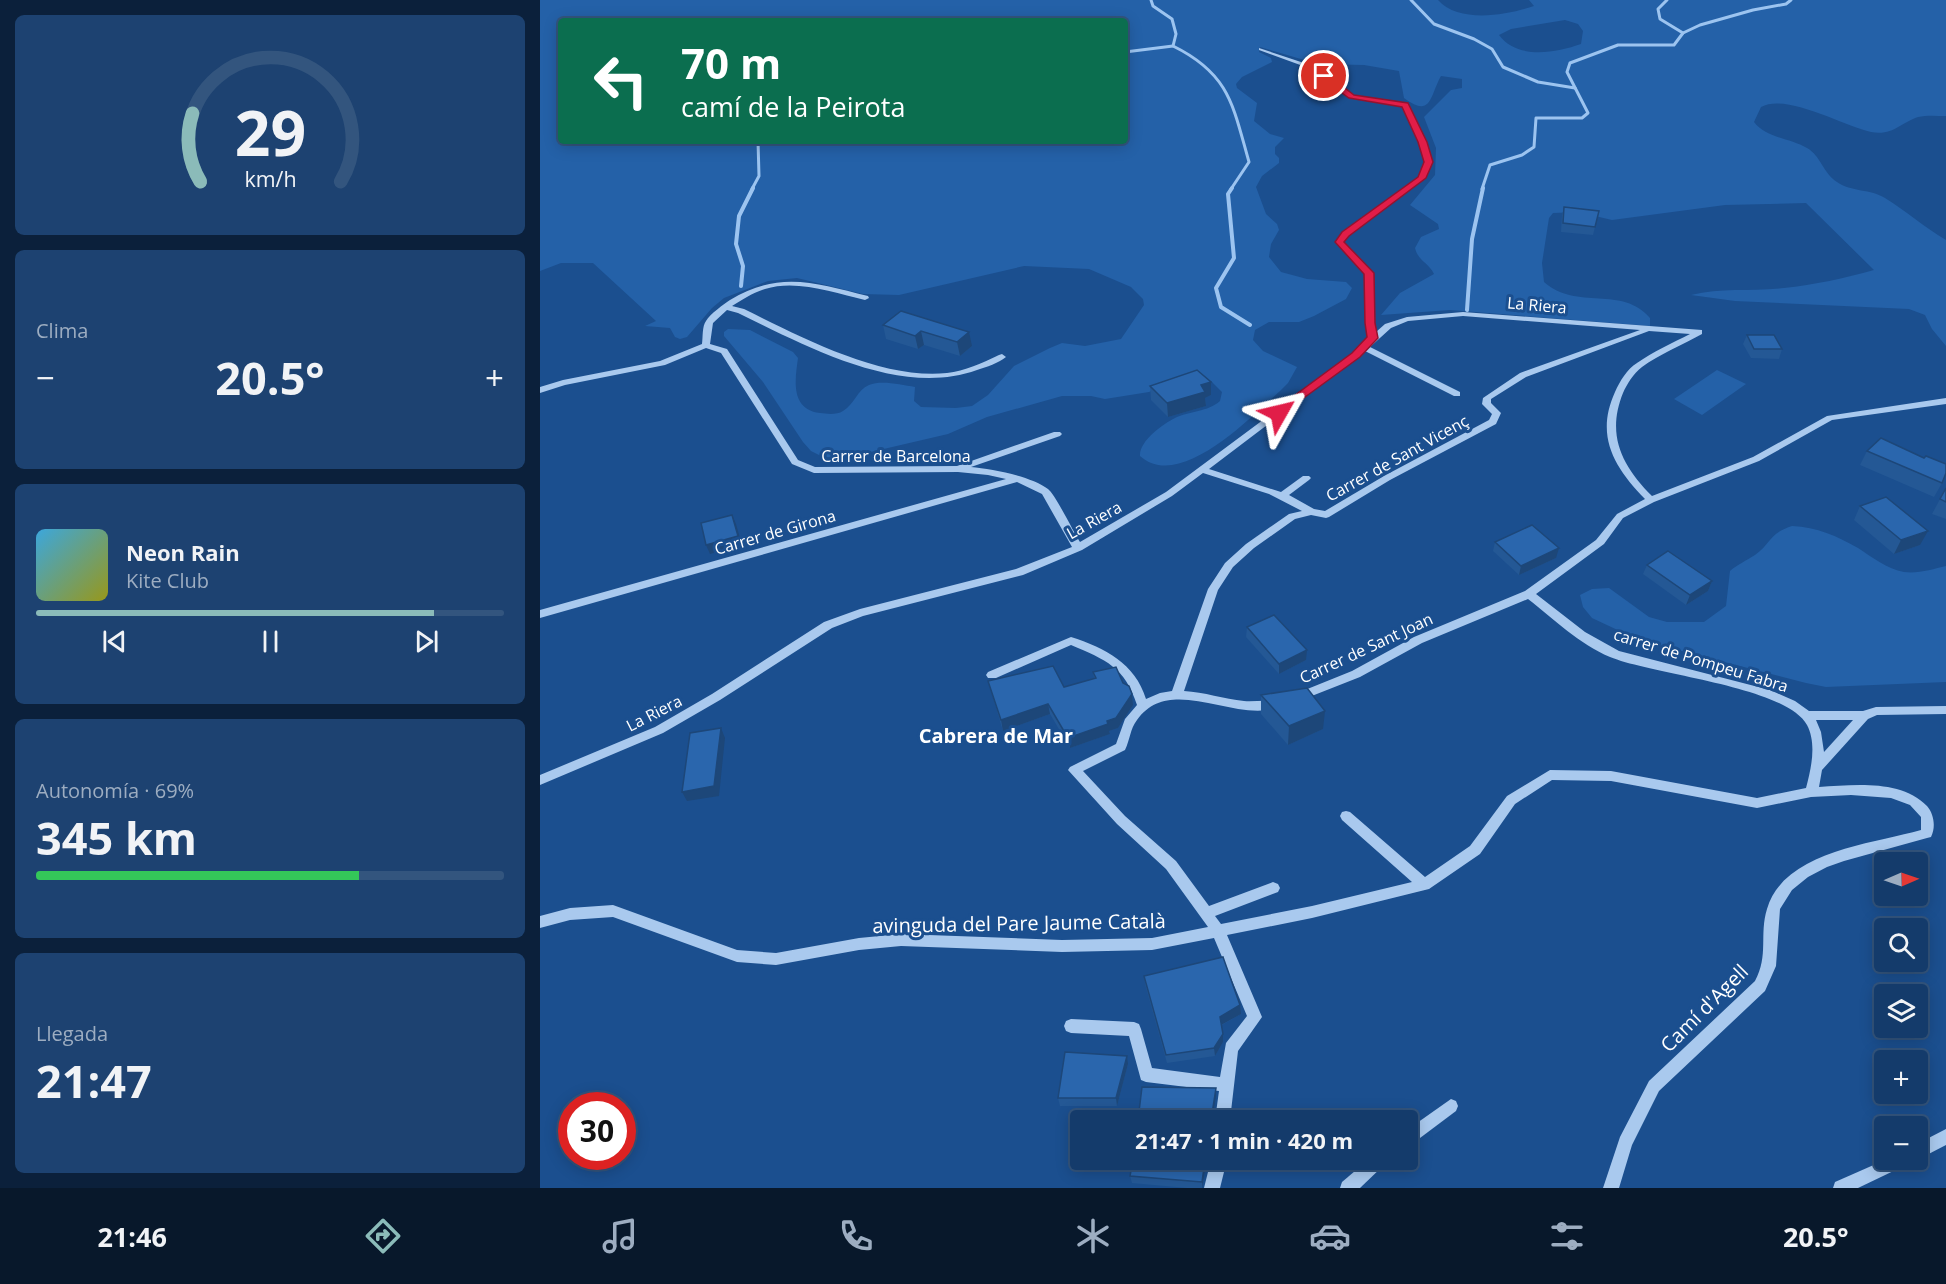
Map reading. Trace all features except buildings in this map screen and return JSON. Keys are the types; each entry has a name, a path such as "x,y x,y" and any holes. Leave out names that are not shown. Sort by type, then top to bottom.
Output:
{"street":[{"path":"1261,49 1305,65 1324,76 1351,97 1405,105 1422,142 1428,162 1422,178 1346,234 1339,242 1369,273 1370,323 1373,338"},
{"path":"540,390 563,383 662,363 706,345 709,322 740,295 784,283 802,283 865,298"},
{"path":"725,307 741,311 845,358 900,372 938,376 973,370 1002,357"},
{"name":"La Riera","path":"540,780 659,730 716,697 828,625 860,613 1019,572 1078,548 1169,495 1364,347 1388,326 1407,320 1463,314 1699,332 1639,365 1630,372 1617,395 1613,415 1612,442 1640,492 1651,500"},
{"name":"Carrer de Sant Vicenç","path":"1177,694 1214,589 1229,565 1250,546 1292,516 1311,512 1326,515 1388,477 1493,422 1497,413 1486,404 1487,399 1522,375 1650,330"},
{"name":"Carrer de Barcelona","path":"706,345 724,351 795,462 814,470 958,468 1018,479 1046,492 1078,548"},
{"path":"1364,347 1457,394"},
{"path":"1529,594 1600,542 1620,516 1651,500 1756,459 1830,418 1946,401"},
{"path":"958,468 1056,434"},
{"path":"1203,470 1262,487 1311,512"},
{"path":"1282,496 1306,478"},
{"name":"Carrer de Girona","path":"540,614 1018,479"},
{"name":"Carrer de Sant Joan","path":"1177,694 1266,707 1286,702 1356,674 1418,640 1529,594"},
{"name":"carrer de Pompeu Fabra","path":"1529,594 1597,645 1615,654 1759,692 1785,701 1805,715"},
{"path":"992,675 1071,641 1105,655 1126,670 1138,686 1143,706"},
{"path":"1177,694 1153,699 1136,711 1123,733 1121,747 1074,770 1121,820 1171,865 1218,931 1255,1017 1231,1048 1224,1110"},
{"path":"1818,767 1864,716 1875,711 1946,710"},
{"path":"1346,816 1424,885 1475,850 1511,800 1550,775 1611,776 1757,803 1811,792 1818,767 1818,739 1805,715 1864,716"},
{"name":"Camí d'Agell","path":"1611,1188 1625,1142 1654,1086 1760,986 1769,967 1771,920 1776,902 1786,889 1802,874 1840,856 1927,833 1927,815 1914,801 1891,792 1851,790 1811,792"},
{"name":"avinguda del Pare Jaume Català","path":"540,922 579,913 613,911 737,956 776,959 859,944 901,940 1062,946 1152,944 1424,885"},
{"path":"1206,913 1273,888"},
{"path":"1071,1026 1134,1029 1146,1075 1227,1085"},
{"path":"1418,1131 1451,1106"},
{"path":"1928,1146 1946,1137"},
{"path":"1212,1188 1216,1170"},
{"path":"1348,1188 1368,1170"},
{"path":"1840,1188 1879,1170"}],"shaded area":[{"path":"540,0 1438,0 1447,8 1458,12 1484,15 1511,12 1534,6 1529,0 1946,0 1946,116 1918,117 1891,131 1879,133 1859,129 1800,107 1772,104 1761,107 1754,122 1772,135 1812,151 1828,174 1837,182 1885,198 1946,240 1946,346 1932,329 1925,315 1909,309 1735,301 1691,295 1714,291 1795,287 1874,270 1806,203 1725,205 1612,220 1578,212 1553,213 1549,218 1542,263 1544,282 1557,291 1570,295 1627,303 1639,308 1650,318 1650,326 1450,310 1381,315 1400,293 1434,274 1415,248 1421,237 1439,229 1438,224 1410,205 1435,175 1436,148 1424,117 1451,90 1462,88 1462,79 1441,76 1429,102 1420,106 1404,98 1399,71 1364,65 1318,64 1260,47 1259,52 1271,58 1272,62 1242,77 1236,84 1237,88 1257,103 1254,121 1270,134 1284,138 1275,147 1279,163 1262,176 1256,187 1266,214 1277,224 1279,230 1271,244 1269,257 1281,272 1307,279 1346,282 1352,288 1346,299 1314,316 1299,322 1269,322 1255,330 1253,340 1263,351 1297,367 1288,383 1234,432 1194,458 1175,465 1156,465 1140,456 1143,445 1158,429 1170,421 1215,405 1220,401 1222,392 1211,381 1183,378 1149,392 1105,399 1091,396 1062,396 987,417 948,434 845,458 823,457 811,451 803,442 763,382 724,336 724,332 728,329 750,330 793,352 798,358 796,384 799,400 803,406 820,413 841,412 865,387 880,383 915,387 914,401 921,407 972,406 988,395 1014,366 1050,348 1062,343 1085,346 1121,339 1144,305 1143,299 1131,287 1089,269 1024,266 899,295 863,294 797,278 768,281 724,298 712,308 687,337 680,339 675,337 670,328 645,326 656,321 593,263 561,263 540,271","holes":["1565,20 1578,24 1583,31 1581,44 1549,52 1516,48 1499,35 1511,29"]},
{"path":"1717,370 1746,384 1702,415 1674,399"},
{"path":"1792,526 1810,528 1834,536 1886,565 1904,572 1925,571 1946,566 1946,682 1826,687 1806,683 1658,645 1592,618 1583,607 1580,595 1592,589 1609,588 1649,617 1667,622 1704,622 1726,606 1730,571 1760,551 1778,532"}],"waterway":[{"path":"1151,0 1153,6 1172,19 1176,34 1173,46"},
{"path":"1411,0 1434,24 1474,39 1492,49 1503,67 1538,82 1575,88"},
{"path":"1667,0 1658,9 1660,19 1683,33"},
{"path":"1683,33 1700,25 1753,10 1786,4 1791,0"},
{"path":"1482,189 1490,165 1522,155 1534,147 1536,118 1582,118 1588,113 1567,72 1570,63 1618,45 1674,45 1683,33"},
{"path":"1128,52 1173,46"},
{"path":"1173,46 1207,68 1218,80 1233,108 1249,162 1231,189"},
{"path":"752,189 759,176 758,144"},
{"path":"741,286 743,266 736,244 739,216 753,188"},
{"path":"1232,188 1228,194 1234,258 1216,288 1221,307 1250,325"},
{"path":"1467,310 1472,239 1483,188"}],"district":[{"name":"Cabrera de Mar","path":"996,735"}],"route":[{"path":"1279,413 1356,355 1373,338 1370,323 1369,273 1339,242 1399,193 1422,178 1428,162 1422,142 1405,105 1351,97 1324,76"}]}
